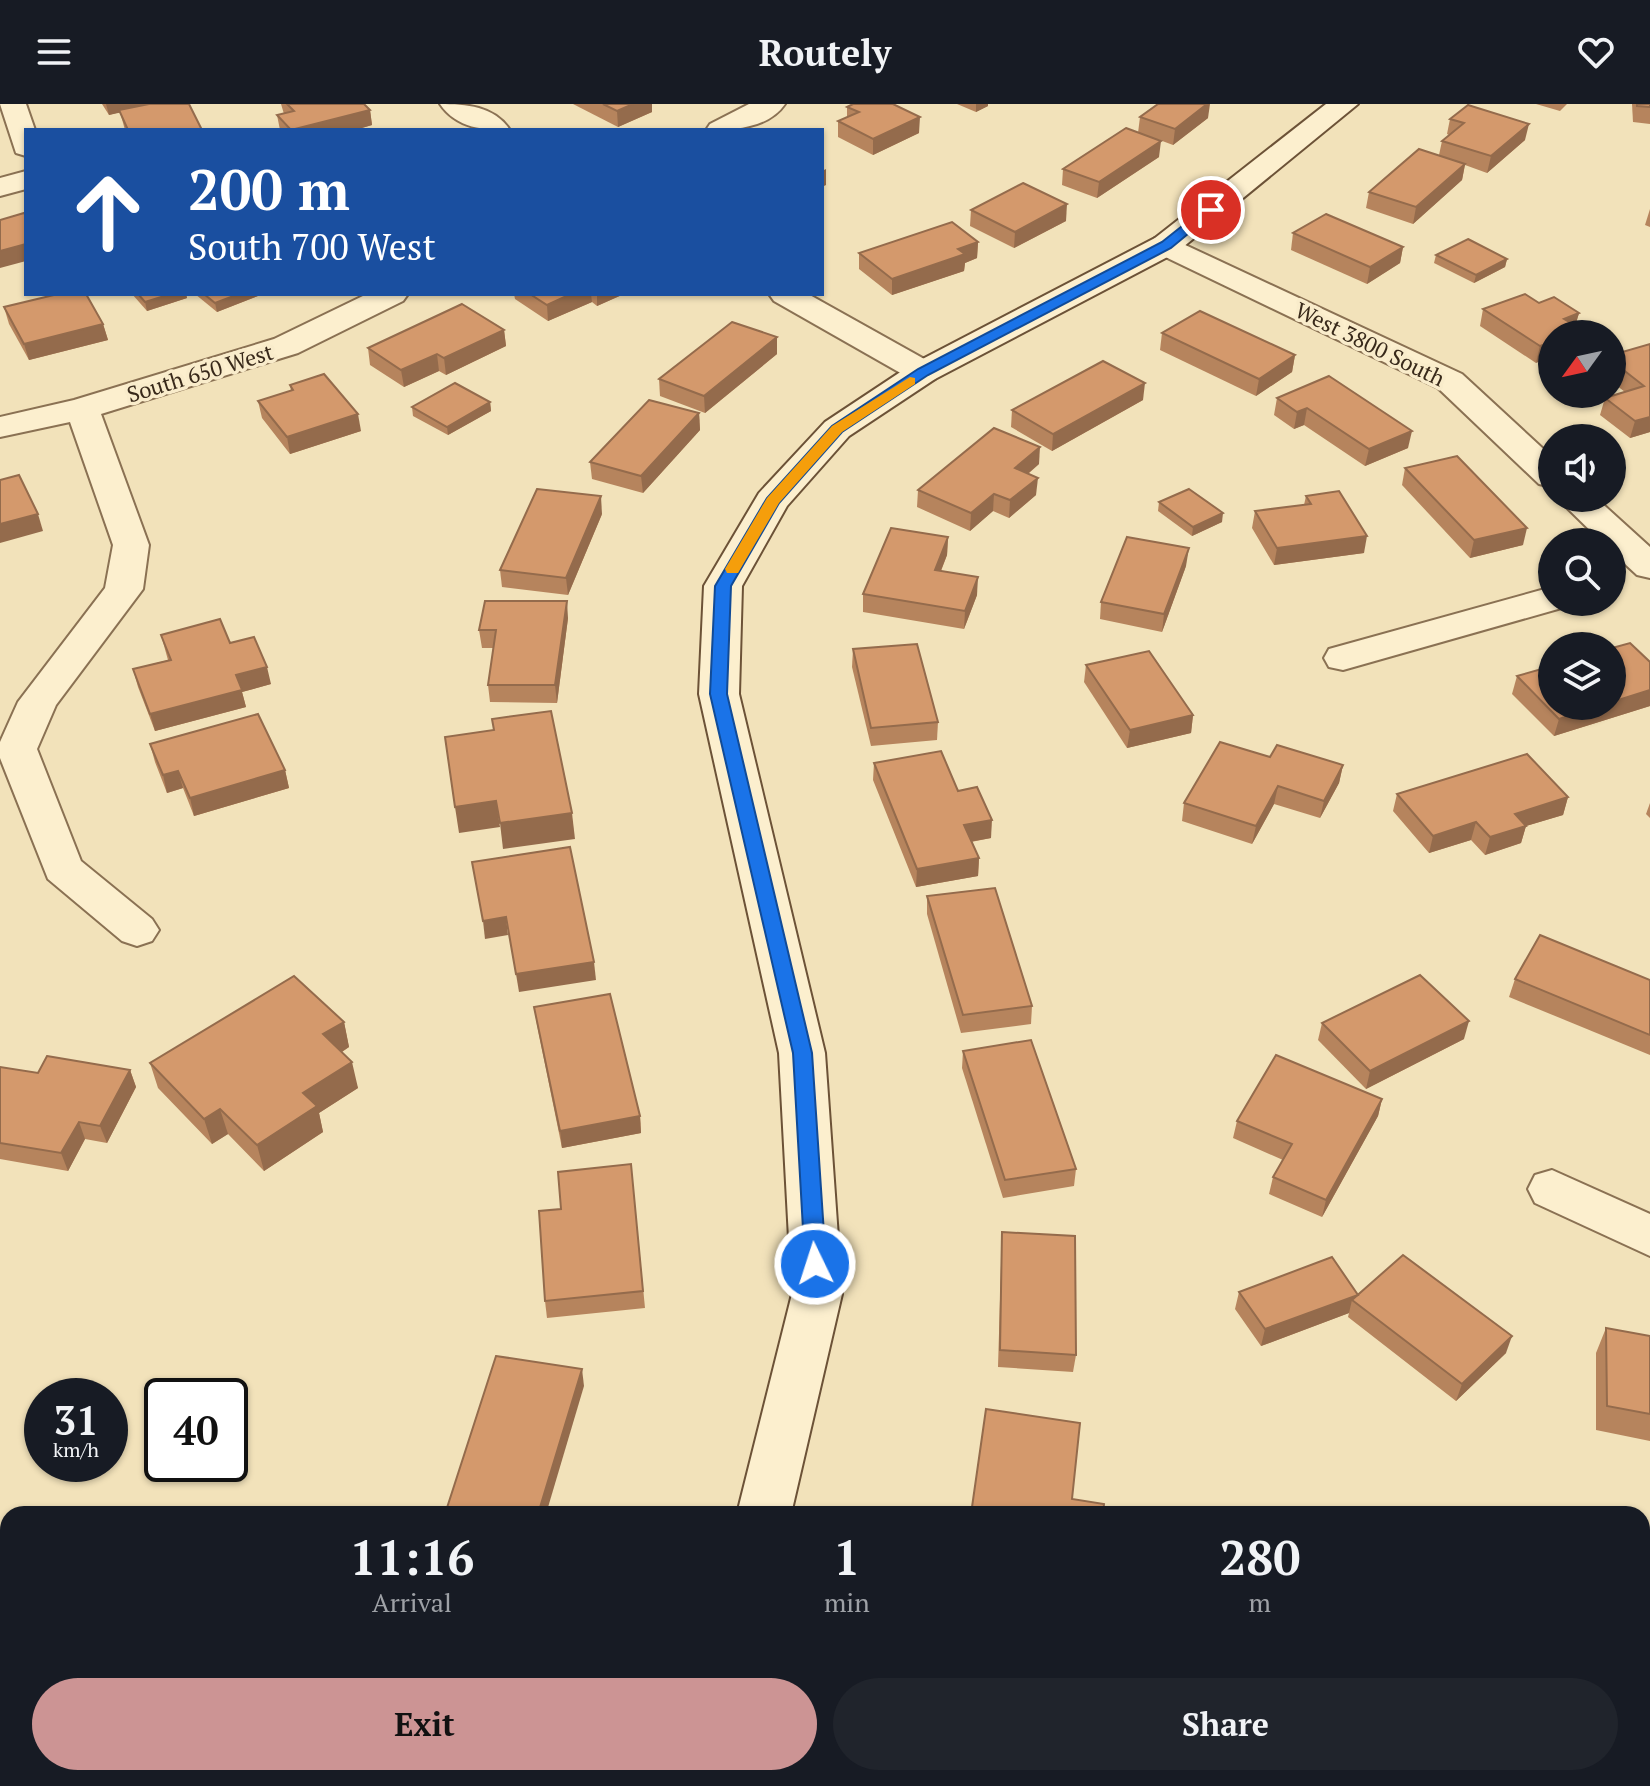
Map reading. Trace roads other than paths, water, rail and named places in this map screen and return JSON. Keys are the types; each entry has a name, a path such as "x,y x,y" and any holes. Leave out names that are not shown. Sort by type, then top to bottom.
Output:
{"street":[{"path":"12,104 24,141"},
{"path":"454,104 493,128"},
{"path":"724,128 771,104"},
{"path":"766,1506 817,1294 802,1053 719,694 723,586 772,501 837,429 923,372 1166,245 1344,104"},
{"path":"0,187 24,181"},
{"name":"West 3800 South","path":"1166,245 1450,381 1538,463"},
{"name":"South 650 West","path":"0,427 82,409 286,346 388,296"},
{"path":"789,296 923,372"},
{"path":"82,409 131,545 124,589 38,702 17,749 63,869 137,930"},
{"path":"1590,512 1650,570 1626,578"},
{"path":"1343,658 1538,603"},
{"path":"1552,1189 1650,1236"}]}
